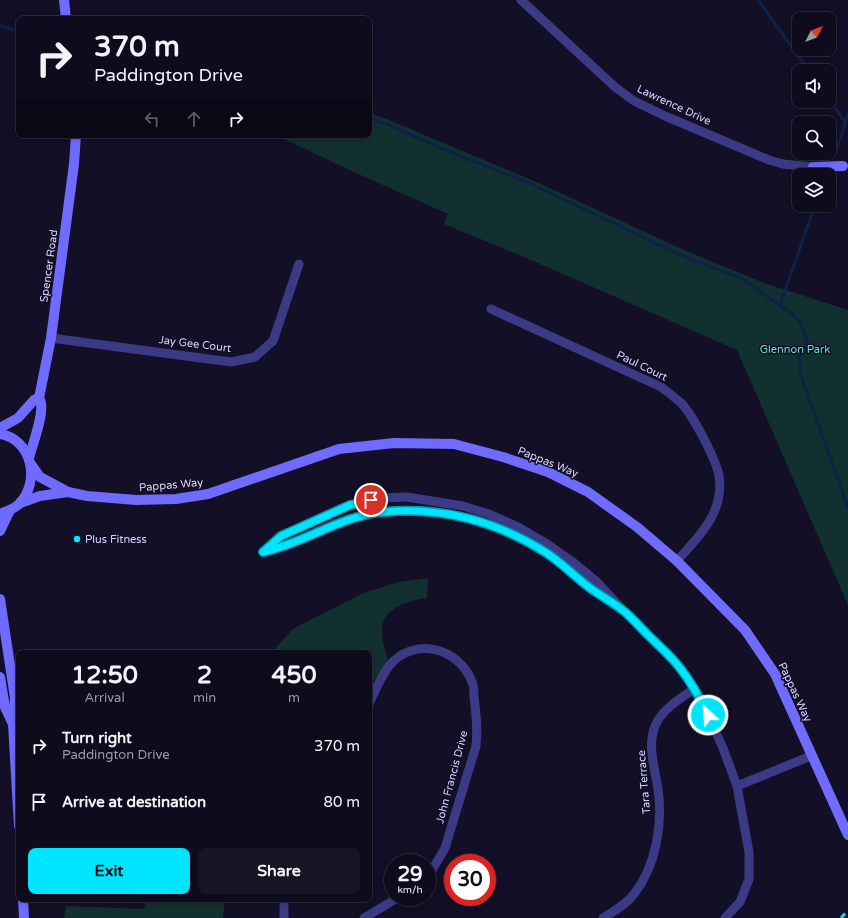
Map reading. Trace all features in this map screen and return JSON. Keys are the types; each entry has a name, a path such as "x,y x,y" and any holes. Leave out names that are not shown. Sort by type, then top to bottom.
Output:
{"street":[{"path":"64,0 66,16"},
{"name":"Lawrence Drive","path":"521,0 615,87 634,101 756,155 783,164 813,167 846,165"},
{"name":"Spencer Road","path":"20,502 28,491 32,478 30,461 42,408 42,402 39,398 51,338 74,164 76,138"},
{"name":"Jay Gee Court","path":"51,338 231,362 255,357 273,341 298,264"},
{"name":"Paul Court","path":"491,309 661,387 683,405 692,416 717,468 720,486 715,512 709,522 677,561"},
{"path":"0,428 18,418 34,400 39,398"},
{"name":"Pappas Way","path":"0,434 14,439 23,448 40,477 68,492"},
{"name":"Pappas Way","path":"20,502 40,496 68,492 118,500 176,499 208,494 339,449 394,443 454,444 502,457 548,472 588,492 636,527 677,561 746,630 775,674 848,835"},
{"path":"625,612 589,587 546,553 523,539 490,525 461,516 409,510 381,512 344,520 308,537 277,549 263,552 281,536 350,505 382,498 407,497 463,506 489,514 516,526 547,544 574,563 597,582 679,666 694,689 723,748 737,786 749,852 749,879 740,902 725,918"},
{"path":"0,514 10,510 20,502"},
{"path":"0,531 10,510"},
{"path":"0,599 4,644 15,698 13,724 16,775"},
{"name":"John Francis Drive","path":"372,697 381,677 390,665 402,654 417,649 434,648 452,656 464,667 473,683 478,730 476,746 445,848 436,863"},
{"path":"0,677 5,707 13,724"},
{"name":"Tara Terrace","path":"603,918 621,907 634,895 644,878 653,854 658,832 658,791 652,755 655,727 660,717 669,707 694,689"},
{"path":"737,786 811,756"},
{"path":"23,902 24,918"},
{"path":"284,902 284,918"},
{"path":"364,918 384,906"}],"green space":[{"name":"Glennon Park","path":"372,114 541,184 684,250 764,283 848,310 848,605 737,350 524,257 444,224 448,214 282,138 372,138"},
{"path":"428,578 427,598 411,601 397,607 386,617 382,632 383,643 388,661 372,683 372,650 274,650 293,629 363,593 399,582"},
{"path":"145,902 225,902 223,918 64,918 66,906 144,909"}],"waterway":[{"path":"758,0 804,64"},
{"path":"0,26 16,30"},
{"path":"835,108 845,122"},
{"path":"836,151 848,114"},
{"path":"372,119 529,183 685,257 741,278 795,316 800,322 807,341 800,355 799,370 848,508"},
{"path":"780,305 813,212"}],"railway":[{"path":"841,918 848,910"}],"place":[{"name":"Plus Fitness","path":"77,539"}],"route":[{"path":"371,500 350,505 281,536 263,552 277,549 308,537 344,520 381,512 409,510 461,516 490,525 523,539 546,553 589,587 625,612 679,666 701,700 708,715"}]}
